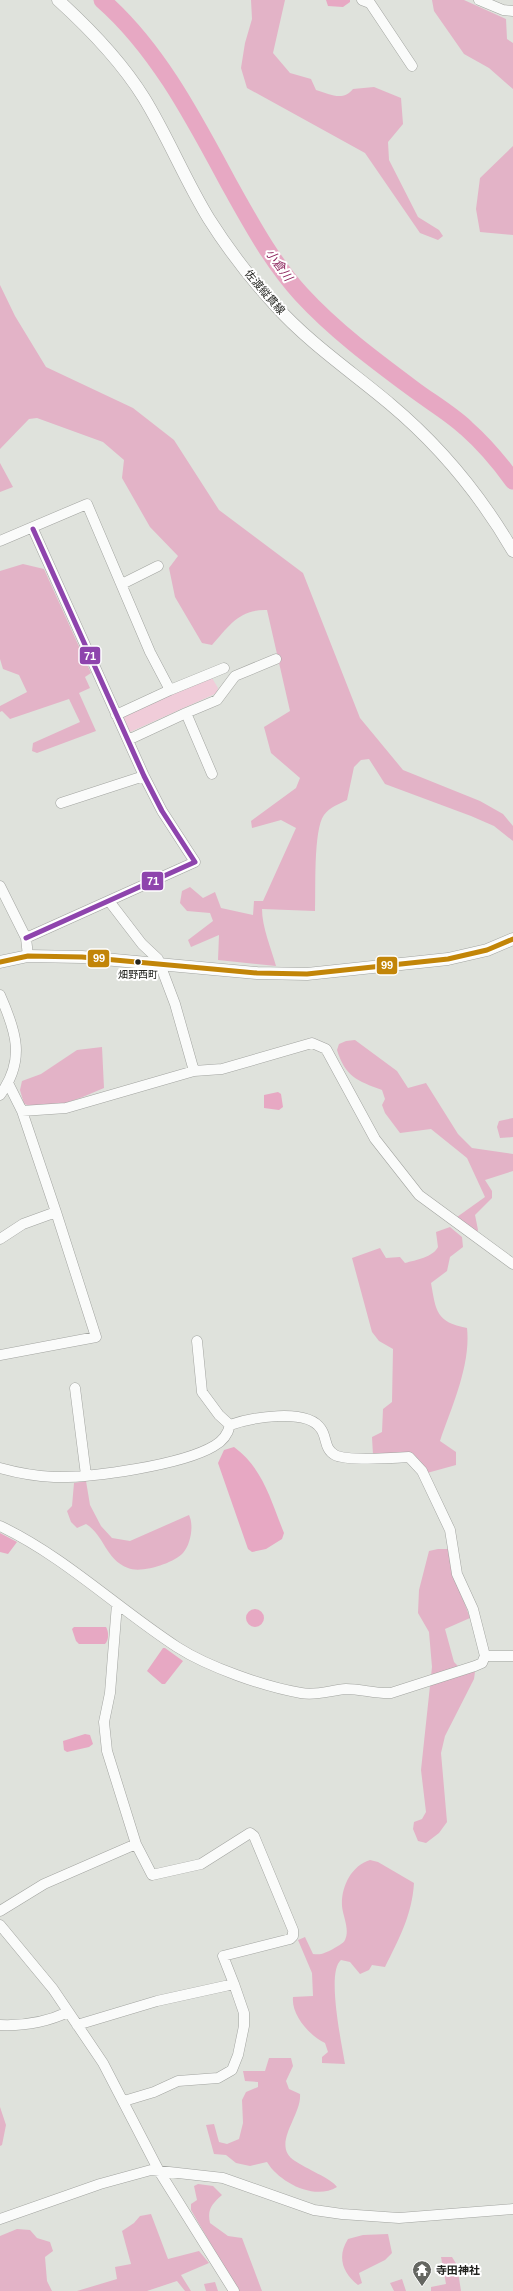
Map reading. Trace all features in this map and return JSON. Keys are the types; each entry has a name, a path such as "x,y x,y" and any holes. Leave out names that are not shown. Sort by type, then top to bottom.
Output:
{"main road":[{"name":"佐渡縦貫線","path":"58,0 110,52 144,97 209,219 242,265 275,306 312,340 392,405 433,444 462,476 495,520 513,551"},
{"path":"0,962 28,956 82,957 257,972 306,974 448,959 487,950 513,940"}],"street":[{"path":"479,0 503,10 513,11"},
{"path":"369,1 412,66"},
{"path":"0,541 33,529 87,504 150,652 170,690"},
{"path":"26,938 194,862 162,811 144,776 33,529"},
{"path":"122,584 158,566"},
{"path":"128,740 217,700 235,676 276,659"},
{"path":"116,715 170,690 224,668"},
{"path":"186,713 212,774"},
{"path":"61,803 144,776"},
{"path":"0,886 26,938 28,956"},
{"path":"109,901 142,944 158,958 194,1071"},
{"path":"0,995 13,1024 17,1054 8,1083 0,1095"},
{"path":"22,1111 66,1108 194,1071 222,1069 312,1043 326,1049 375,1139 419,1195 513,1264"},
{"path":"0,1355 96,1337 22,1111 8,1083"},
{"path":"0,1239 24,1224 56,1212"},
{"path":"197,1341 202,1392 219,1416 230,1425"},
{"path":"75,1388 86,1475"},
{"path":"0,1526 38,1546 178,1648 195,1657 252,1680 302,1693 316,1694 346,1689 391,1693 482,1663 485,1656 473,1609 457,1574 450,1530 422,1471 416,1463 409,1458 338,1456 330,1450 325,1443 322,1429 316,1423 292,1416 258,1417 230,1425"},
{"path":"0,1468 19,1474 48,1476 86,1475 149,1466 188,1457 214,1446 229,1432 230,1425"},
{"path":"117,1604 110,1693 104,1722 108,1751 136,1844 152,1875 201,1864 250,1833 254,1836 268,1866 293,1930 293,1936 290,1939 223,1956 244,2013 244,2026 238,2054 232,2070 218,2078 178,2081 154,2092 124,2102"},
{"path":"485,1656 513,1656"},
{"path":"0,1911 44,1884 136,1844"},
{"path":"0,1925 33,1964 103,2063 159,2171 234,2291"},
{"path":"77,2025 157,2001 234,1984"},
{"path":"0,2025 16,2026 54,2018 68,2012"},
{"path":"0,2219 136,2173 151,2170 223,2178 314,2210 342,2214 399,2218 513,2209"}],"shaded area":[{"path":"251,0 285,0 273,53 290,73 311,79 316,90 331,95 341,96 349,93 353,89 374,87 401,98 403,124 388,142 389,160 418,217 439,230 443,236 438,240 420,233 365,153 247,88 241,68 245,43 252,19"},
{"path":"326,0 350,0 350,2 343,7 328,6"},
{"path":"432,0 464,0 506,19 507,39 513,43 513,89 489,68 464,54 434,11"},
{"path":"513,146 513,235 480,232 476,209 480,178"},
{"path":"0,285 15,316 46,367 133,408 174,440 219,510 303,573 360,718 403,770 480,801 503,814 513,826 513,841 494,826 385,784 369,759 361,760 354,767 347,800 329,810 324,815 320,823 315,876 315,911 262,909 265,930 276,966 218,960 219,935 191,947 188,940 213,921 210,913 187,911 180,903 182,891 190,887 203,898 215,892 221,908 253,915 254,901 263,901 296,828 281,820 252,828 251,821 296,788 300,778 271,753 264,727 290,711 267,610 249,612 229,625 212,645 202,643 175,597 169,568 178,556 150,527 122,478 124,460 103,442 37,418 29,419 0,449"},
{"path":"0,463 13,487 0,492"},
{"path":"23,564 44,569 91,673 85,677 90,688 79,693 96,731 37,753 32,751 33,743 80,722 69,699 10,719 2,711 0,712 0,706 27,692 19,675 3,669 0,659 0,571"},
{"path":"212,678 218,688 217,693 130,732 123,719 129,712"},
{"path":"355,1040 397,1071 408,1088 426,1083 458,1134 472,1148 513,1154 513,1171 485,1180 492,1191 492,1198 475,1215 478,1230 476,1233 457,1217 485,1197 467,1158 431,1129 400,1133 385,1113 382,1105 385,1099 382,1090 366,1084 353,1076 348,1072 340,1059 337,1050 339,1044 346,1041"},
{"path":"102,1047 104,1088 75,1100 54,1106 44,1107 24,1104 20,1090 22,1081 41,1074 77,1050"},
{"path":"278,1092 281,1094 283,1107 279,1110 264,1108 264,1095"},
{"path":"513,1118 513,1137 500,1138 497,1127 499,1121"},
{"path":"450,1227 462,1237 463,1247 450,1257 447,1271 431,1283 436,1308 443,1319 467,1328 466,1356 460,1385 440,1441 456,1452 456,1465 427,1473 413,1455 373,1455 372,1437 382,1432 383,1409 392,1402 393,1349 379,1341 372,1332 352,1258 380,1248 386,1258 400,1257 405,1263 419,1259 428,1256 438,1247 436,1232"},
{"path":"234,1447 244,1455 259,1475 270,1497 284,1533 282,1539 266,1549 252,1552 248,1549 218,1463 224,1450"},
{"path":"86,1481 90,1505 101,1526 112,1538 130,1541 189,1515 191,1519 191,1534 186,1549 179,1557 165,1564 149,1569 141,1570 128,1568 120,1564 114,1559 92,1529 86,1524 77,1528 71,1522 67,1511 72,1506 74,1483"},
{"path":"0,1533 17,1542 8,1554 0,1552"},
{"path":"448,1549 452,1569 470,1618 445,1629 454,1662 465,1673 471,1671 475,1672 474,1679 445,1736 441,1753 447,1822 439,1833 426,1843 418,1841 413,1829 414,1822 422,1819 426,1812 421,1770 432,1667 429,1632 418,1613 419,1590 429,1551"},
{"path":"251,1609 259,1609 264,1614 262,1625 259,1627 251,1627 246,1622 246,1614"},
{"path":"74,1627 106,1627 108,1638 105,1644 79,1644 76,1641 72,1629"},
{"path":"163,1648 183,1661 165,1684 162,1684 147,1671"},
{"path":"85,1734 90,1735 93,1744 89,1747 67,1752 64,1750 63,1741"},
{"path":"370,1860 378,1862 414,1883 411,1906 404,1926 385,1967 372,1965 369,1970 360,1974 350,1962 341,1960 337,1967 335,1979 336,2009 345,2064 322,2063 322,2057 328,2052 325,2043 313,2035 298,2018 293,2004 293,1997 313,1996 312,1973 298,1940 305,1937 313,1954 321,1954 340,1945 345,1940 347,1932 342,1899 345,1885 348,1878 357,1867"},
{"path":"269,2058 291,2058 293,2066 286,2081 289,2089 300,2094 297,2112 286,2139 288,2154 295,2161 330,2181 337,2187 328,2191 308,2191 288,2182 267,2162 250,2166 236,2163 226,2155 214,2154 206,2125 214,2124 219,2142 227,2144 239,2139 243,2123 242,2100 246,2092 258,2087 258,2082 245,2081 243,2071 265,2071"},
{"path":"0,2107 6,2125 2,2145 0,2146"},
{"path":"198,2184 213,2186 222,2195 211,2207 209,2214 210,2223 228,2236 242,2238 262,2291 238,2291 191,2210 191,2204 197,2200 194,2186"},
{"path":"151,2214 168,2259 199,2251 209,2263 181,2275 191,2291 185,2291 177,2281 147,2291 77,2291 117,2279 115,2267 131,2264 122,2231 134,2223 140,2216"},
{"path":"17,2229 30,2230 37,2238 50,2242 53,2251 45,2257 47,2281 52,2291 0,2291 0,2236"},
{"path":"388,2234 392,2253 385,2260 359,2273 362,2283 358,2285 348,2275 343,2264 343,2252 348,2239 363,2235"},
{"path":"441,2257 452,2257 457,2265 461,2291 431,2291 431,2287 446,2284"},
{"path":"402,2279 406,2291 394,2291 390,2283"},
{"path":"215,2282 218,2291 206,2291 204,2284"}],"waterway":[{"name":"小倉川","path":"102,0 141,40 158,63 188,110 271,255 301,294 354,344 466,428 491,453 513,481"}],"transit line":[{"name":"71","path":"26,938 195,862 162,811 144,776 33,529"},
{"name":"99","path":"0,962 28,956 82,957 257,973 307,974 448,959 487,950 513,939"}],"place":[{"name":"畑野西町","path":"138,962"},
{"name":"寺田神社","path":"422,2287"}]}
